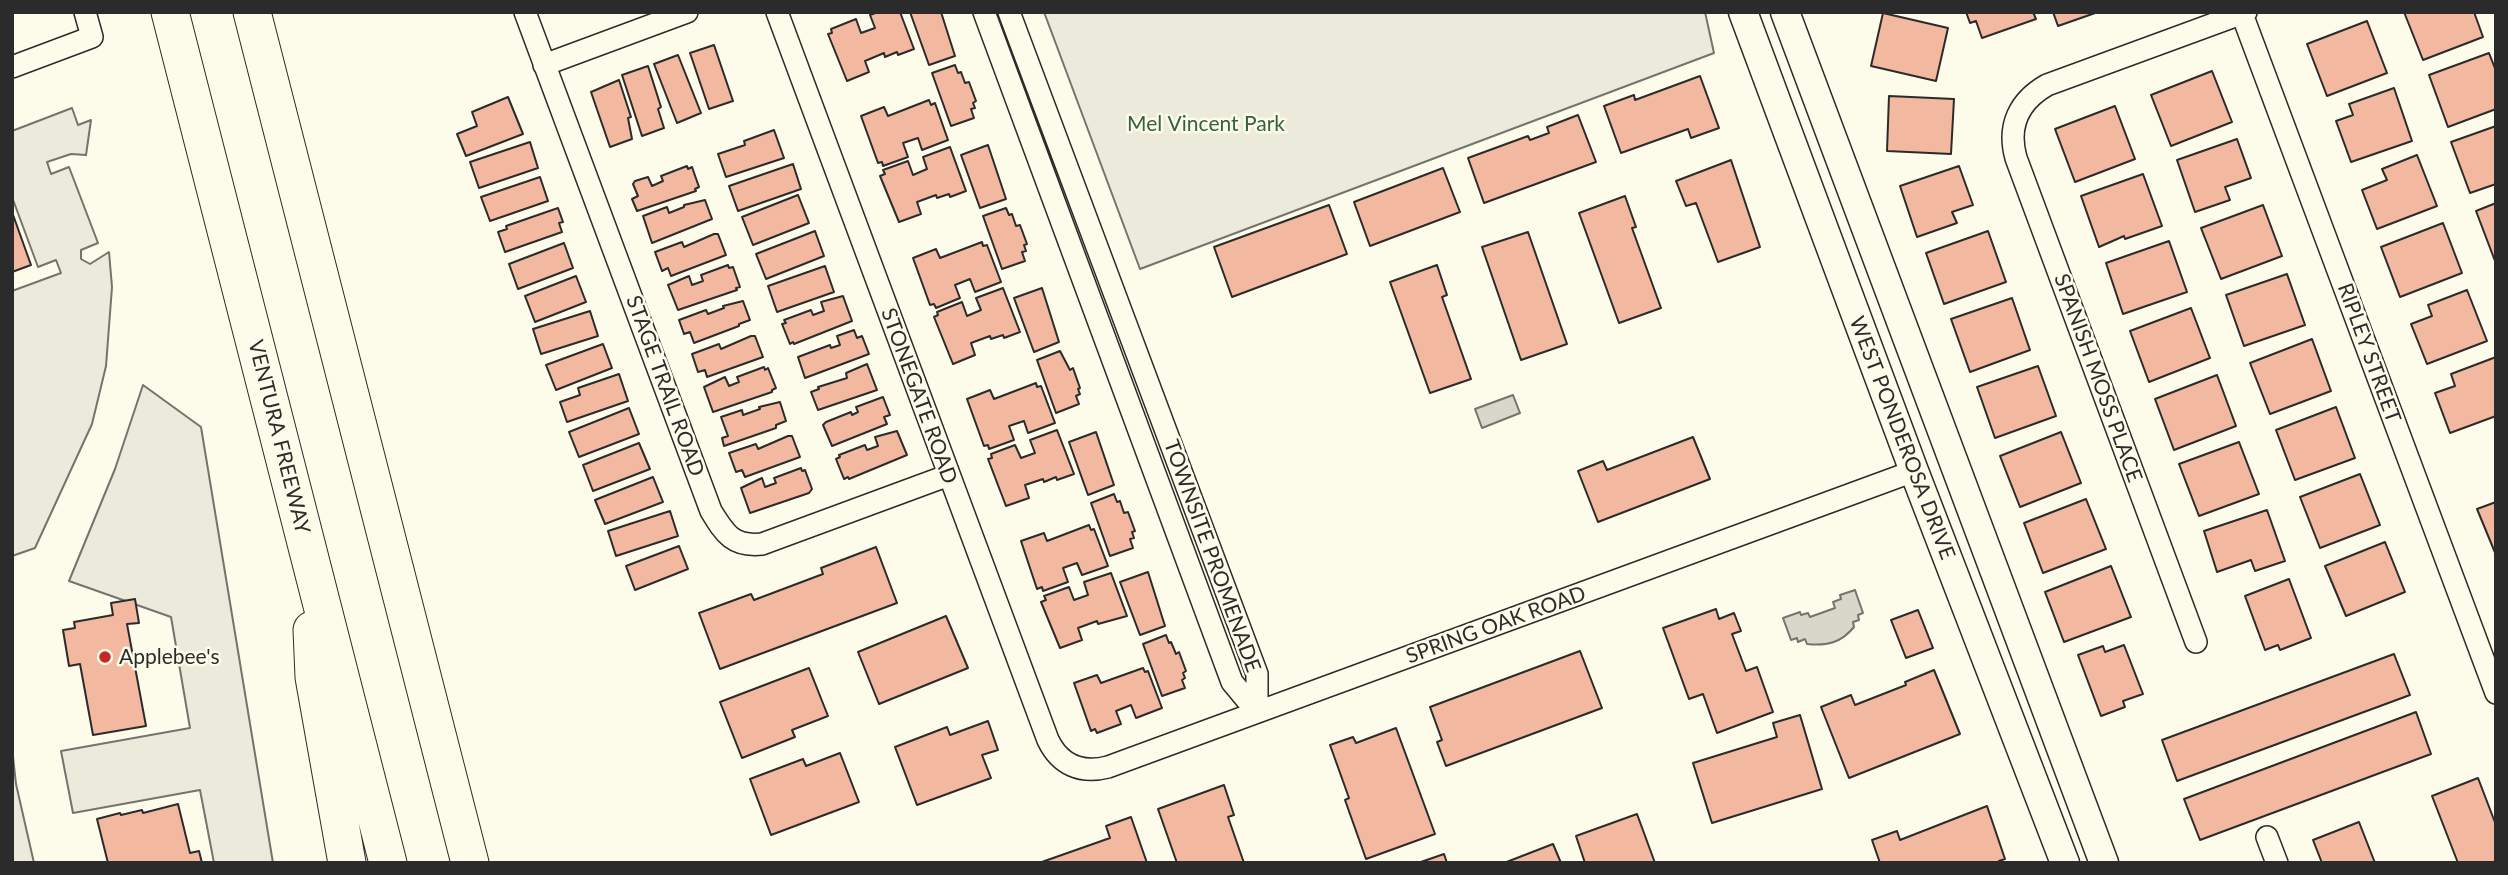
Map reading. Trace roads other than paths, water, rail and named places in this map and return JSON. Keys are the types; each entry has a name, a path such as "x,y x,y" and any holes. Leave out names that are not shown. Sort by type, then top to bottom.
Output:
{"highway":[{"name":"VENTURA FREEWAY","path":"170,12 388,863"},
{"path":"252,12 470,863"},
{"path":"309,552 314,677 347,863"}],"main road":[{"name":"WEST PONDEROSA DRIVE","path":"1743,12 1914,471 2065,863"},
{"name":"WEST PONDEROSA DRIVE","path":"1785,12 2104,863"},
{"path":"1914,471 1951,459"}],"street":[{"path":"12,67 92,37 85,12"},
{"name":"STAGE TRAIL ROAD","path":"525,12 706,498 722,529 735,541 750,545 762,544 949,475"},
{"path":"544,65 687,12"},
{"name":"STONEGATE ROAD","path":"777,12 1048,740 1058,757 1077,768"},
{"name":"TOWNSITE PROMENADE","path":"984,12 1232,682 1257,712"},
{"name":"TOWNSITE PROMENADE","path":"1009,12 1257,674 1257,712"},
{"name":"SPANISH MOSS PLACE","path":"2196,642 2016,158 2012,135 2018,112 2035,91 2244,13"},
{"name":"RIPLEY STREET","path":"2244,13 2496,693"},
{"name":"SPRING OAK ROAD","path":"1077,768 1086,770 1108,767 1914,471"},
{"path":"2267,837 2277,863"}],"place":[{"name":"Applebee's","path":"105,657"}],"park label":[{"name":"Mel Vincent Park","path":"1206,124"}]}
